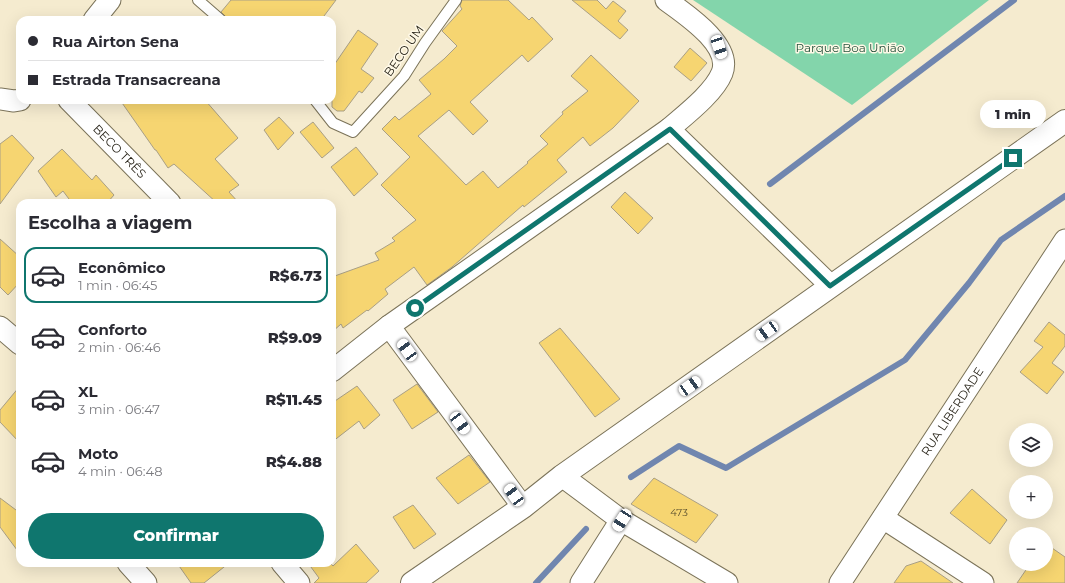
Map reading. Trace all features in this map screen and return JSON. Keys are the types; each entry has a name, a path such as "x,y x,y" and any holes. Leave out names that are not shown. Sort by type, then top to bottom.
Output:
{"street":[{"path":"97,16 110,0"},
{"path":"336,369 389,326 670,129 711,91 722,73 724,62 719,47 696,22 666,0"},
{"path":"0,99 16,101"},
{"name":"BECO TRÊS","path":"74,104 166,199"},
{"path":"412,583 523,507 562,476 1065,121"},
{"path":"670,129 830,286"},
{"name":"RUA LIBERDADE","path":"840,583 1065,240"},
{"path":"389,326 523,507"},
{"path":"0,327 16,341"},
{"path":"562,476 622,520 727,583"},
{"path":"883,518 983,583"},
{"path":"581,583 622,520"},
{"path":"132,567 146,583"},
{"path":"285,567 299,583"}],"lane":[{"path":"198,0 216,16"},
{"name":"BECO UM","path":"318,104 334,123 353,132 404,76 425,43 456,0"}],"green space":[{"name":"Parque Boa União","path":"693,0 989,0 852,105"}],"building":[{"path":"231,0 336,0 324,16 225,16 221,12"},
{"path":"462,0 508,0 529,20 532,17 553,39 528,62 522,55 470,102 488,121 473,135 449,110 418,136 466,185 483,171 498,188 548,144 540,136 563,114 562,112 588,91 571,76 591,55 639,101 613,128 590,146 583,137 557,160 567,172 524,207 523,205 452,267 427,285 414,267 385,289 388,294 368,311 367,310 343,328 341,324 336,328 336,276 379,260 375,253 395,241 392,238 416,220 381,185 410,157 382,129 395,116 399,120 431,94 419,80 457,46 442,31 462,9 460,6"},
{"path":"572,0 597,0 606,9 613,1 626,11 618,21 628,30 620,39"},
{"path":"358,30 378,44 361,69 374,78 362,93 359,91 344,111 337,111 332,107 332,104 336,104 336,62"},
{"path":"690,48 707,63 691,81 674,67"},
{"path":"123,104 208,104 238,138 215,159 239,185 229,192 235,199 213,199 174,164 168,168"},
{"path":"279,117 294,133 278,150 264,130"},
{"path":"313,122 334,148 322,158 300,132"},
{"path":"12,135 34,158 0,204 0,144"},
{"path":"356,147 378,174 354,196 331,167"},
{"path":"62,149 92,180 96,175 114,195 110,199 69,199 63,191 56,197 38,171"},
{"path":"625,192 653,218 638,234 611,207"},
{"path":"0,239 16,253 16,286 8,295 0,287"},
{"path":"1049,322 1065,335 1065,346 1052,363 1064,372 1047,394 1020,372 1043,347 1034,341"},
{"path":"560,328 620,399 595,417 539,343"},
{"path":"417,384 438,412 412,429 393,400"},
{"path":"357,386 380,415 364,429 359,421 336,439 336,400"},
{"path":"16,391 16,439 0,422 0,410"},
{"path":"469,455 490,482 458,504 436,478"},
{"path":"654,478 718,515 696,543 631,504"},
{"path":"972,489 1007,520 990,544 950,513"},
{"path":"0,498 16,510 16,549 0,527"},
{"path":"413,505 436,534 414,549 393,517"},
{"path":"356,544 379,571 366,583 314,583 319,578 311,567 336,567 336,563"},
{"path":"1053,549 1065,557 1065,583 1017,583 1025,571 1053,571"},
{"path":"921,561 953,583 894,583 906,566"},
{"path":"180,567 224,567 204,583 191,583"}],"waterway":[{"path":"770,184 1014,0"},
{"path":"631,477 679,446 726,468 905,360 969,283 1001,240 1065,196"},
{"path":"536,583 586,529"}],"route":[{"path":"415,308 670,129 830,286 1013,158"}]}
